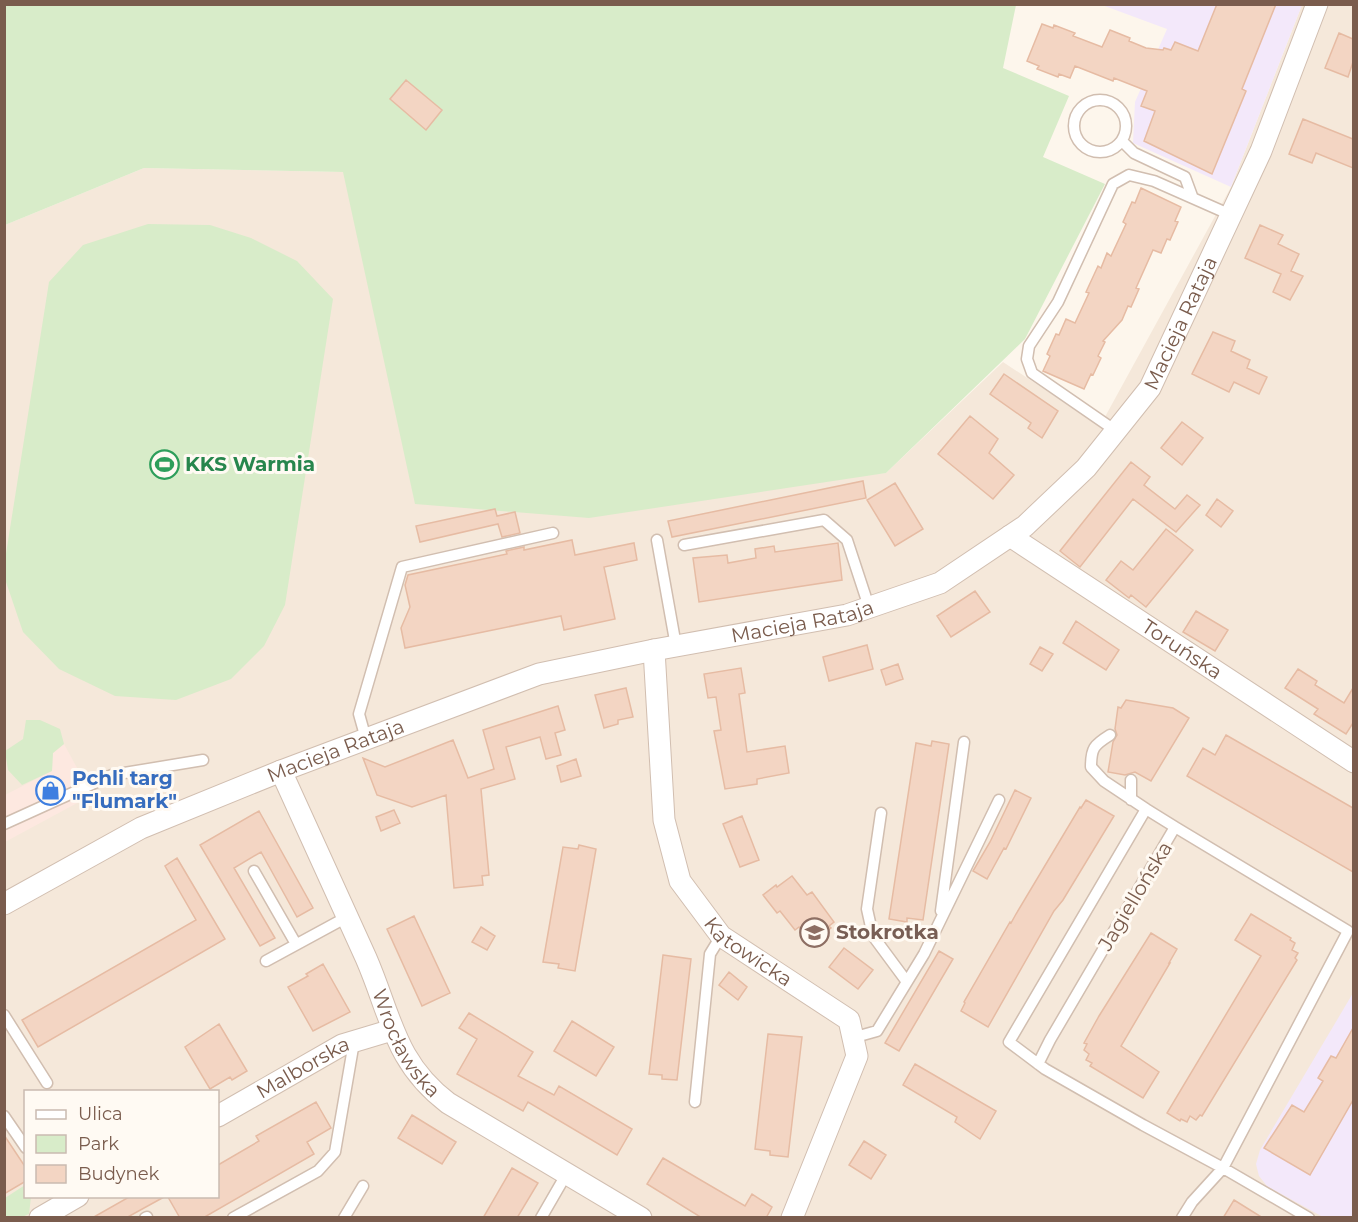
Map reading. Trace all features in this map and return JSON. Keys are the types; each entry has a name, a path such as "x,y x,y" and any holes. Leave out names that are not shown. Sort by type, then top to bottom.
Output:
{"street":[{"name":"Macieja Rataja","path":"4,904 141,828 281,771 538,674 654,650 847,615 940,583 1025,526 1086,468 1150,388 1261,150 1317,4"},
{"name":"Toruńska","path":"1010,536 1353,762"},
{"name":"Katowicka","path":"654,650 664,820 680,881 721,936 849,1020 857,1056 792,1218"},
{"name":"Wrocławska","path":"281,771 374,976 392,1030 403,1052 432,1091 448,1103 640,1218"},
{"name":"Malborska","path":"219,1115 348,1043 392,1030"},
{"path":"40,1218 66,1199"}],"lane":[{"path":"1105,100 1120,109 1127,125 1122,141 1109,151 1100,153 1085,147 1079,141 1074,126 1080,109 1087,103 1105,100"},
{"path":"1122,141 1134,153 1185,177 1192,196"},
{"path":"1116,431 1032,374 1027,358 1029,346 1058,302 1113,184 1129,175 1154,181 1231,215"},
{"path":"684,545 824,520 847,540 869,607"},
{"path":"366,739 359,714 402,567 553,533"},
{"path":"657,540 676,646"},
{"path":"1110,735 1100,741 1091,751 1091,768 1104,781 1131,800 1175,827"},
{"path":"939,922 964,742"},
{"path":"4,824 112,775 203,760"},
{"path":"1131,780 1131,800"},
{"path":"852,1038 877,1031 924,954 999,800"},
{"path":"1146,809 1009,1042 1038,1064 1309,1218"},
{"path":"881,813 867,909 873,936 907,982"},
{"name":"Jagiellońska","path":"1038,1064 1175,827 1351,927 1223,1168 1192,1202 1182,1218"},
{"path":"254,871 296,944"},
{"path":"266,961 347,917"},
{"path":"695,1102 710,954 721,936"},
{"path":"4,1015 46,1083"},
{"path":"232,1218 318,1171 335,1152 348,1043"},
{"path":"4,1116 24,1145"},
{"path":"541,1218 567,1173"},
{"path":"344,1218 363,1186"}],"shaded area":[{"path":"1102,5 1302,5 1231,187 1133,143 1135,102 1167,29"},
{"path":"1302,5 1353,5 1353,1217 5,1218 5,225 144,168 344,172 416,504 886,473 1003,362 1100,426 1231,187"},
{"name":"Pchli targ \"Flumark\"","path":"64,744 92,795 5,842 5,795 52,771 53,753"},
{"path":"1353,993 1353,1217 1323,1217 1267,1186 1259,1176 1256,1164 1260,1150"}],"green space":[{"path":"5,4 1016,5 1003,68 1069,96 1043,157 1105,184 1025,339 886,473 589,518 415,504 343,172 144,168 5,225"},
{"name":"KKS Warmia","path":"148,224 210,225 251,238 297,261 333,299 285,605 264,646 231,679 176,700 115,696 59,669 23,632 5,579 5,560 49,282 83,245"},
{"path":"26,720 40,720 60,729 64,744 53,753 52,771 22,785 8,770 5,751 23,739"},
{"path":"24,1186 24,1198 31,1198 29,1214 22,1217 5,1217 5,1198"}],"building":[{"path":"1217,4 1276,4 1242,89 1246,91 1212,174 1144,141 1155,111 1141,106 1147,91 1075,66 1070,78 1059,74 1058,77 1037,69 1039,66 1027,61 1042,24 1053,28 1054,25 1075,33 1073,36 1102,47 1110,30 1146,48 1171,50 1175,42 1198,51"},
{"path":"1339,33 1353,39 1353,62 1348,77 1325,68"},
{"path":"406,80 442,110 426,130 390,99"},
{"path":"1303,119 1353,139 1353,168 1316,153 1312,163 1289,154"},
{"path":"1141,188 1181,207 1175,221 1178,222 1161,253 1153,250 1136,288 1139,289 1131,307 1128,306 1122,320 1103,341 1105,342 1098,356 1101,358 1084,389 1043,371 1050,356 1047,354 1066,319 1075,323 1098,266 1101,268 1107,253 1111,256 1126,224 1123,222"},
{"path":"1260,225 1283,235 1278,244 1299,254 1291,271 1303,276 1290,300 1273,292 1281,274 1245,258"},
{"path":"1213,332 1235,341 1231,351 1250,360 1247,368 1267,377 1259,394 1234,382 1229,392 1192,374"},
{"path":"1004,374 1058,411 1042,438 1028,428 1031,423 990,394"},
{"path":"970,416 998,439 989,453 1014,475 993,499 938,454"},
{"path":"1182,422 1203,438 1182,465 1161,448"},
{"path":"1131,462 1150,477 1144,485 1175,509 1187,495 1200,505 1176,532 1133,499 1080,567 1060,551"},
{"path":"863,481 866,498 672,537 668,521"},
{"path":"895,483 923,529 895,546 867,500"},
{"path":"1217,499 1233,511 1221,527 1206,515"},
{"path":"495,509 497,516 515,512 520,533 502,537 498,524 420,542 416,526"},
{"path":"1166,529 1193,550 1146,607 1131,595 1129,598 1106,580 1121,561 1133,570"},
{"path":"572,540 575,555 634,543 637,560 604,567 615,619 564,630 561,616 405,648 401,628 410,607 405,585 408,575 507,554 506,551 524,547 524,550"},
{"path":"838,543 842,580 699,602 693,558 727,555 728,563 756,558 755,549 774,546 775,552"},
{"path":"975,591 990,612 951,637 937,616"},
{"path":"1196,611 1228,630 1215,651 1183,632"},
{"path":"1076,621 1119,650 1106,670 1063,643"},
{"path":"867,645 873,669 829,681 823,657"},
{"path":"1040,647 1053,654 1042,671 1030,664"},
{"path":"898,664 903,679 886,685 881,670"},
{"path":"741,668 745,693 739,694 747,752 785,746 789,773 757,779 757,784 725,789 714,731 721,730 716,697 708,698 704,674"},
{"path":"1298,669 1317,681 1315,685 1344,703 1353,688 1353,723 1346,734 1314,714 1318,709 1285,688"},
{"path":"626,688 633,717 618,720 618,724 604,728 595,695"},
{"path":"1126,700 1173,708 1189,718 1151,781 1135,772 1125,775 1108,772 1113,742 1117,735 1115,729 1118,707 1121,708"},
{"path":"558,706 565,730 555,733 561,755 546,759 540,737 506,747 515,779 481,789 489,875 482,876 483,885 454,888 446,795 412,807 377,795 363,758 385,767 453,740 468,778 494,769 483,730"},
{"path":"1226,735 1353,808 1353,872 1187,776 1203,748 1215,755"},
{"path":"932,741 949,744 923,920 907,918 907,922 889,919 916,743 931,746"},
{"path":"576,759 581,776 561,782 557,766"},
{"path":"1015,790 1031,798 1006,849 1004,848 987,879 973,871"},
{"path":"1086,800 1114,816 1054,911 988,1027 961,1011 964,1002 1010,922"},
{"path":"394,810 400,823 381,831 376,817"},
{"path":"259,811 313,908 297,917 261,852 234,868 275,938 260,946 200,845"},
{"path":"742,816 759,860 740,867 723,824"},
{"path":"579,845 596,849 575,971 558,968 559,964 543,962 563,847 578,849"},
{"path":"177,858 225,939 38,1047 22,1020 196,920 165,866"},
{"path":"792,876 807,895 812,892 834,922 829,926 831,928 812,943 799,927 795,930 780,911 777,913 763,895"},
{"path":"1251,914 1291,938 1290,940 1295,943 1292,950 1298,953 1295,958 1297,960 1202,1116 1200,1115 1196,1120 1190,1116 1187,1122 1181,1119 1180,1121 1167,1113 1261,956 1235,940"},
{"path":"414,916 450,993 422,1006 387,929"},
{"path":"481,927 495,936 487,950 472,942"},
{"path":"1151,933 1177,949 1121,1046 1159,1072 1143,1098 1090,1066 1092,1063 1086,1060 1089,1054 1084,1050 1087,1044 1084,1043"},
{"path":"844,948 873,970 858,989 829,967"},
{"path":"939,951 953,959 899,1051 885,1043"},
{"path":"663,955 691,959 677,1080 662,1079 662,1075 649,1074"},
{"path":"323,964 350,1012 313,1031 288,987"},
{"path":"729,972 747,987 738,1000 719,985"},
{"path":"469,1013 533,1052 518,1076 554,1095 559,1086 632,1129 617,1155 528,1102 523,1111 457,1074 477,1039 459,1028"},
{"path":"572,1021 614,1047 596,1076 554,1051"},
{"path":"219,1024 247,1071 232,1080 230,1077 210,1089 185,1047"},
{"path":"1353,1028 1353,1100 1310,1175 1264,1148 1292,1105 1304,1112 1323,1081 1318,1078 1331,1056 1336,1058"},
{"path":"768,1034 802,1037 788,1157 770,1155 770,1151 755,1149"},
{"path":"915,1064 996,1111 980,1139 955,1122 957,1117 903,1085"},
{"path":"316,1102 331,1128 307,1142 314,1154 203,1218 180,1218 169,1198 219,1198 219,1164 259,1141 256,1136"},
{"path":"412,1115 456,1142 442,1164 398,1138"},
{"path":"4,1135 24,1165 24,1182 4,1194"},
{"path":"864,1141 886,1155 871,1179 849,1165"},
{"path":"663,1158 745,1206 752,1194 772,1207 766,1218 702,1218 647,1184"},
{"path":"512,1168 538,1183 517,1218 483,1218"},
{"path":"127,1198 162,1198 126,1218 92,1218"},
{"path":"1234,1200 1263,1218 1223,1218"}],"place":[{"name":"KKS Warmia","path":"164,464"},
{"name":"Pchli targ \"Flumark\"","path":"51,790"},
{"name":"Stokrotka","path":"815,932"}]}
